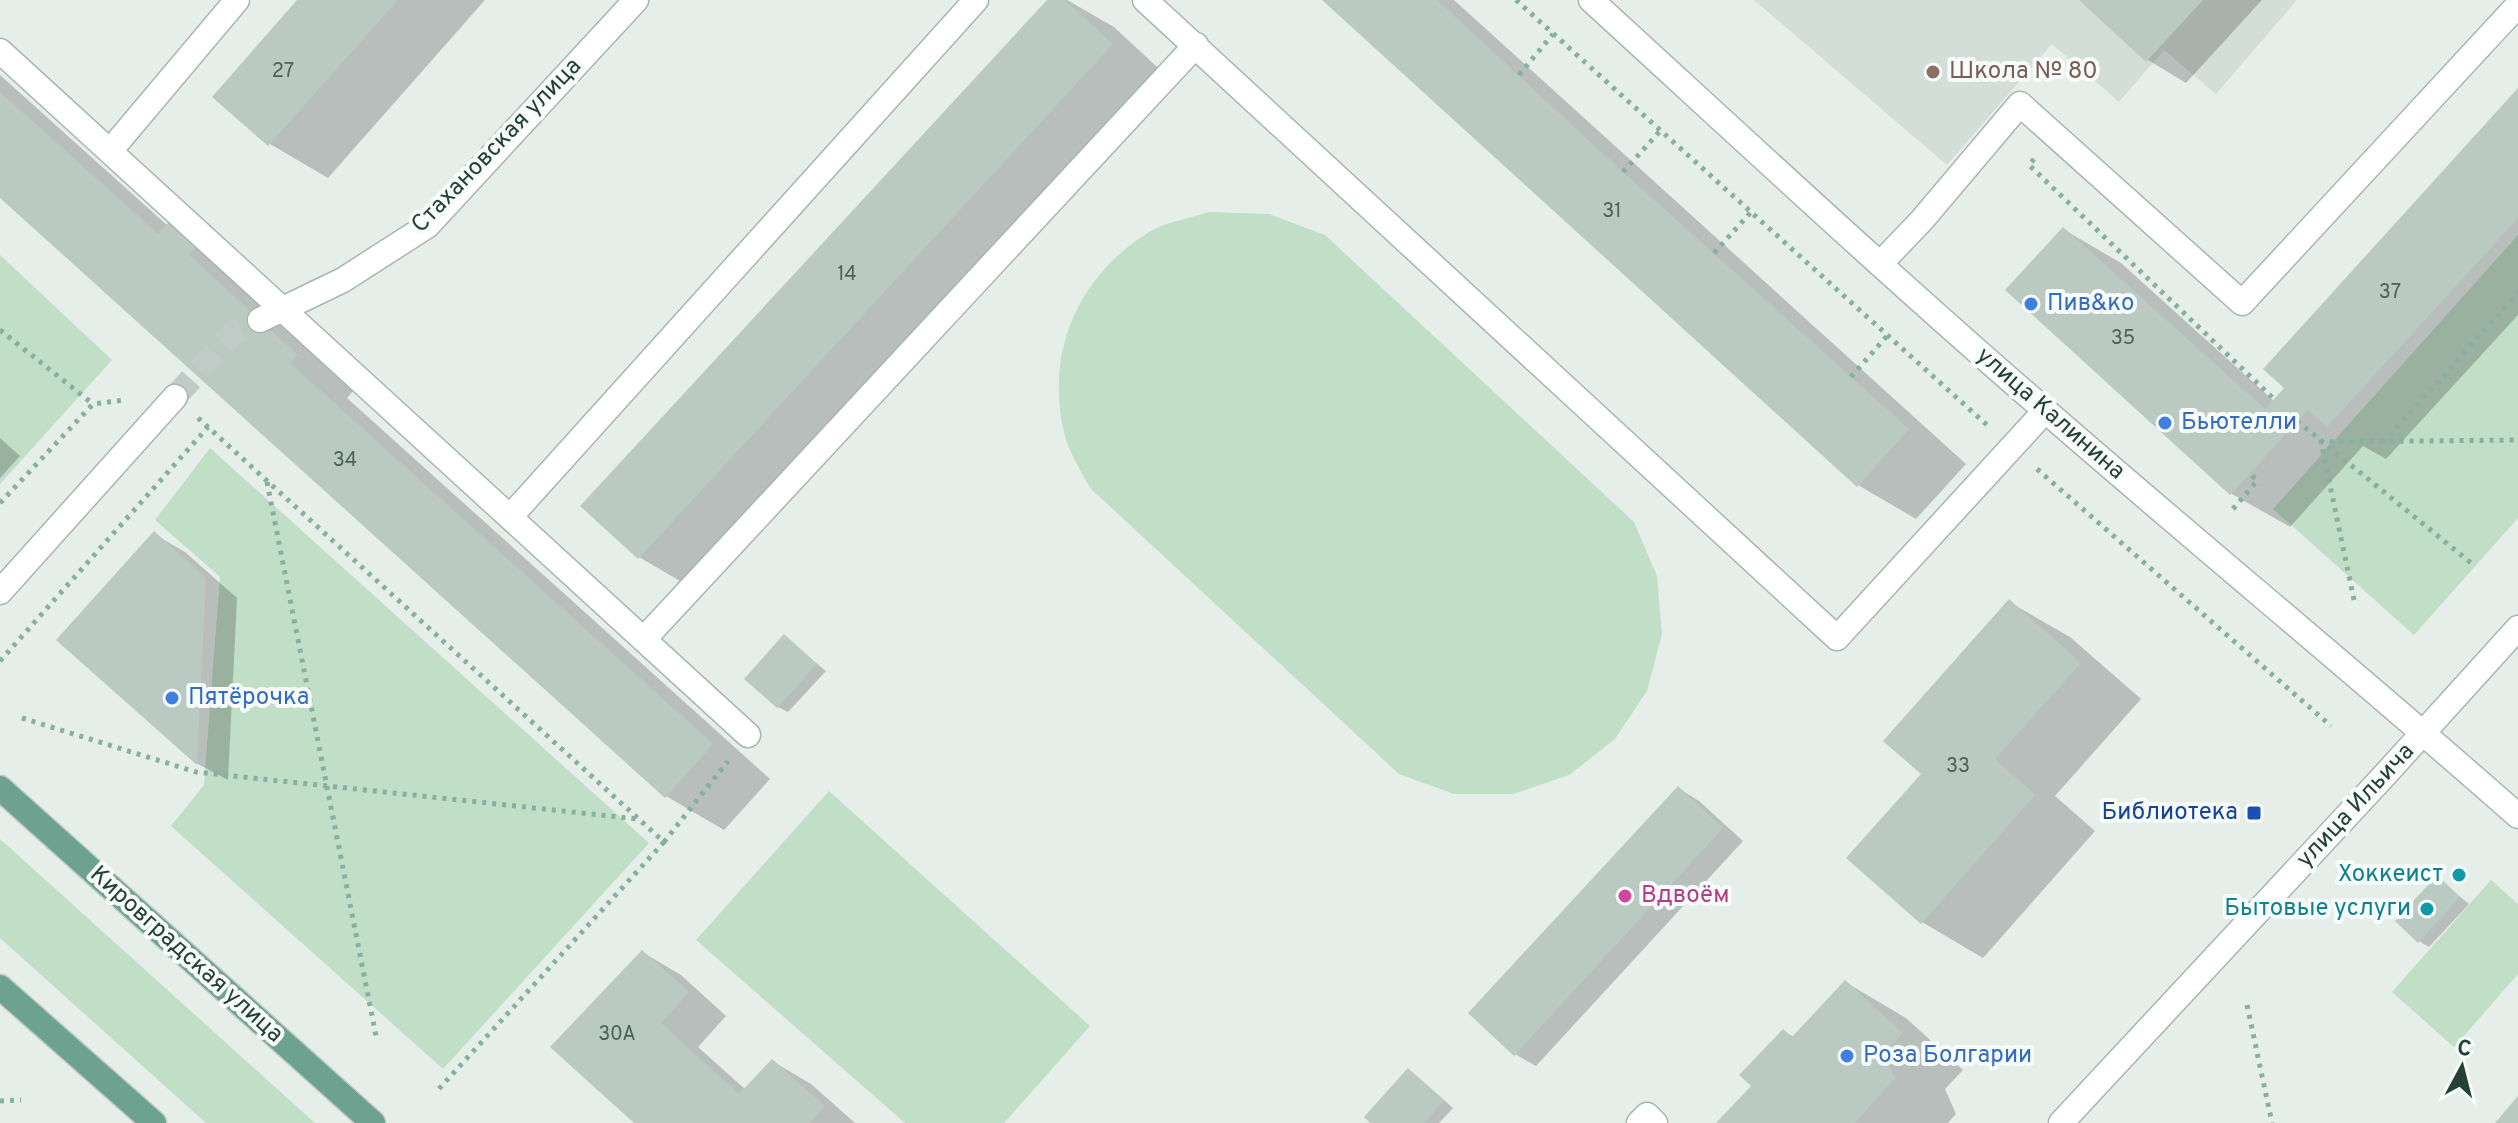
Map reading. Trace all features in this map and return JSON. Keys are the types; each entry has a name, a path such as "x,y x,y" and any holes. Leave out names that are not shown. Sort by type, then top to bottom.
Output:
{"main road":[{"name":"Кировградская улица","path":"0,788 373,1123"},
{"path":"0,987 154,1123"}],"street":[{"path":"110,151 237,0"},
{"name":"Стахановская улица","path":"260,320 343,280 427,226 636,0"},
{"path":"510,517 976,0"},
{"path":"1145,0 1837,638 2045,411"},
{"name":"улица Калинина","path":"1591,0 2045,411 2518,816"},
{"path":"1880,264 1922,220 2020,104 2242,303 2518,5"},
{"path":"644,639 1196,45"},
{"path":"0,51 748,735"},
{"path":"0,592 175,397"},
{"name":"улица Ильича","path":"2061,1123 2518,628"},
{"path":"1639,1123 1647,1115 1655,1123"}],"path":[{"path":"1516,0 2012,447 2331,726"},
{"path":"1519,75 1553,34"},
{"path":"1623,172 1661,130"},
{"path":"2055,134 2029,165 2274,399"},
{"path":"1714,253 1751,212"},
{"path":"2383,443 2518,293"},
{"path":"0,330 93,404"},
{"path":"1851,377 1888,335"},
{"path":"175,397 664,842"},
{"path":"0,503 93,404 133,399"},
{"path":"2297,421 2471,563"},
{"path":"0,661 208,427"},
{"path":"2321,442 2518,440"},
{"path":"2321,442 2354,600"},
{"path":"2233,509 2257,481 2250,473"},
{"path":"267,481 376,1036"},
{"path":"22,718 196,772 639,819"},
{"path":"437,1091 664,842 748,735"},
{"path":"2247,1005 2272,1123"},
{"path":"0,1101 21,1100"}],"shaded area":[{"name":"Школа № 80","path":"1754,0 2297,0 2216,94 2164,50 2119,102 2052,44 1947,165"}],"green space":[{"path":"1209,212 1269,214 1325,235 1634,522 1657,576 1662,634 1647,691 1615,739 1569,775 1513,794 1454,794 1399,774 1090,488 1066,439 1059,402 1059,372 1073,317 1104,269 1126,249 1157,228"},
{"path":"2518,235 2518,518 2414,635 2273,509"},
{"path":"0,255 112,360 0,484"},
{"path":"210,448 649,843 443,1069 171,826 204,785 220,577 155,520"},
{"path":"829,791 1090,1026 1004,1123 905,1123 696,940"},
{"path":"0,839 315,1123 206,1123 0,938"},
{"path":"2491,880 2518,904 2518,974 2454,1047 2392,992"}],"building":[{"path":"297,0 398,0 268,146 212,97"},
{"path":"1047,0 1065,0 1113,44 638,559 580,506"},
{"path":"1322,0 1437,0 1909,429 1857,487"},
{"path":"2079,0 2203,0 2146,62"},
{"path":"2518,88 2518,218 2327,427 2308,410 2230,495 2005,290 2063,227 2265,409 2284,388 2263,369"},
{"path":"0,92 158,234 174,216 202,241 189,255 298,355 290,363 713,744 665,798 0,198"},
{"path":"154,531 206,578 197,765 56,640"},
{"path":"2009,599 2081,663 1995,759 2035,795 1921,924 1846,858 1921,774 1883,741"},
{"path":"784,634 817,664 777,708 744,679"},
{"path":"1678,786 1723,828 1514,1056 1468,1013"},
{"name":"Бытовые услуги","path":"2437,875 2460,897 2418,943 2395,921"},
{"path":"642,950 689,992 661,1023 739,1094 772,1059 825,1106 810,1123 634,1123 550,1047"},
{"path":"1845,980 1903,1033 1884,1053 1895,1078 1855,1123 1716,1123 1751,1086 1739,1075 1783,1029 1792,1037"},
{"path":"1408,1068 1444,1101 1424,1123 1370,1123 1364,1117"},
{"path":"2518,1096 2518,1123 2495,1123"}],"tunnel":[{"path":"175,397 233,333 260,320"}],"place":[{"name":"Школа № 80","path":"1933,72"},
{"name":"Пив&ко","path":"2031,304"},
{"name":"Бьютелли","path":"2165,423"},
{"name":"Пятёрочка","path":"172,698"},
{"name":"Библиотека","path":"2254,813"},
{"name":"Хоккеист","path":"2459,875"},
{"name":"Вдвоём","path":"1625,896"},
{"name":"Бытовые услуги","path":"2427,909"},
{"name":"Роза Болгарии","path":"1847,1056"}]}
